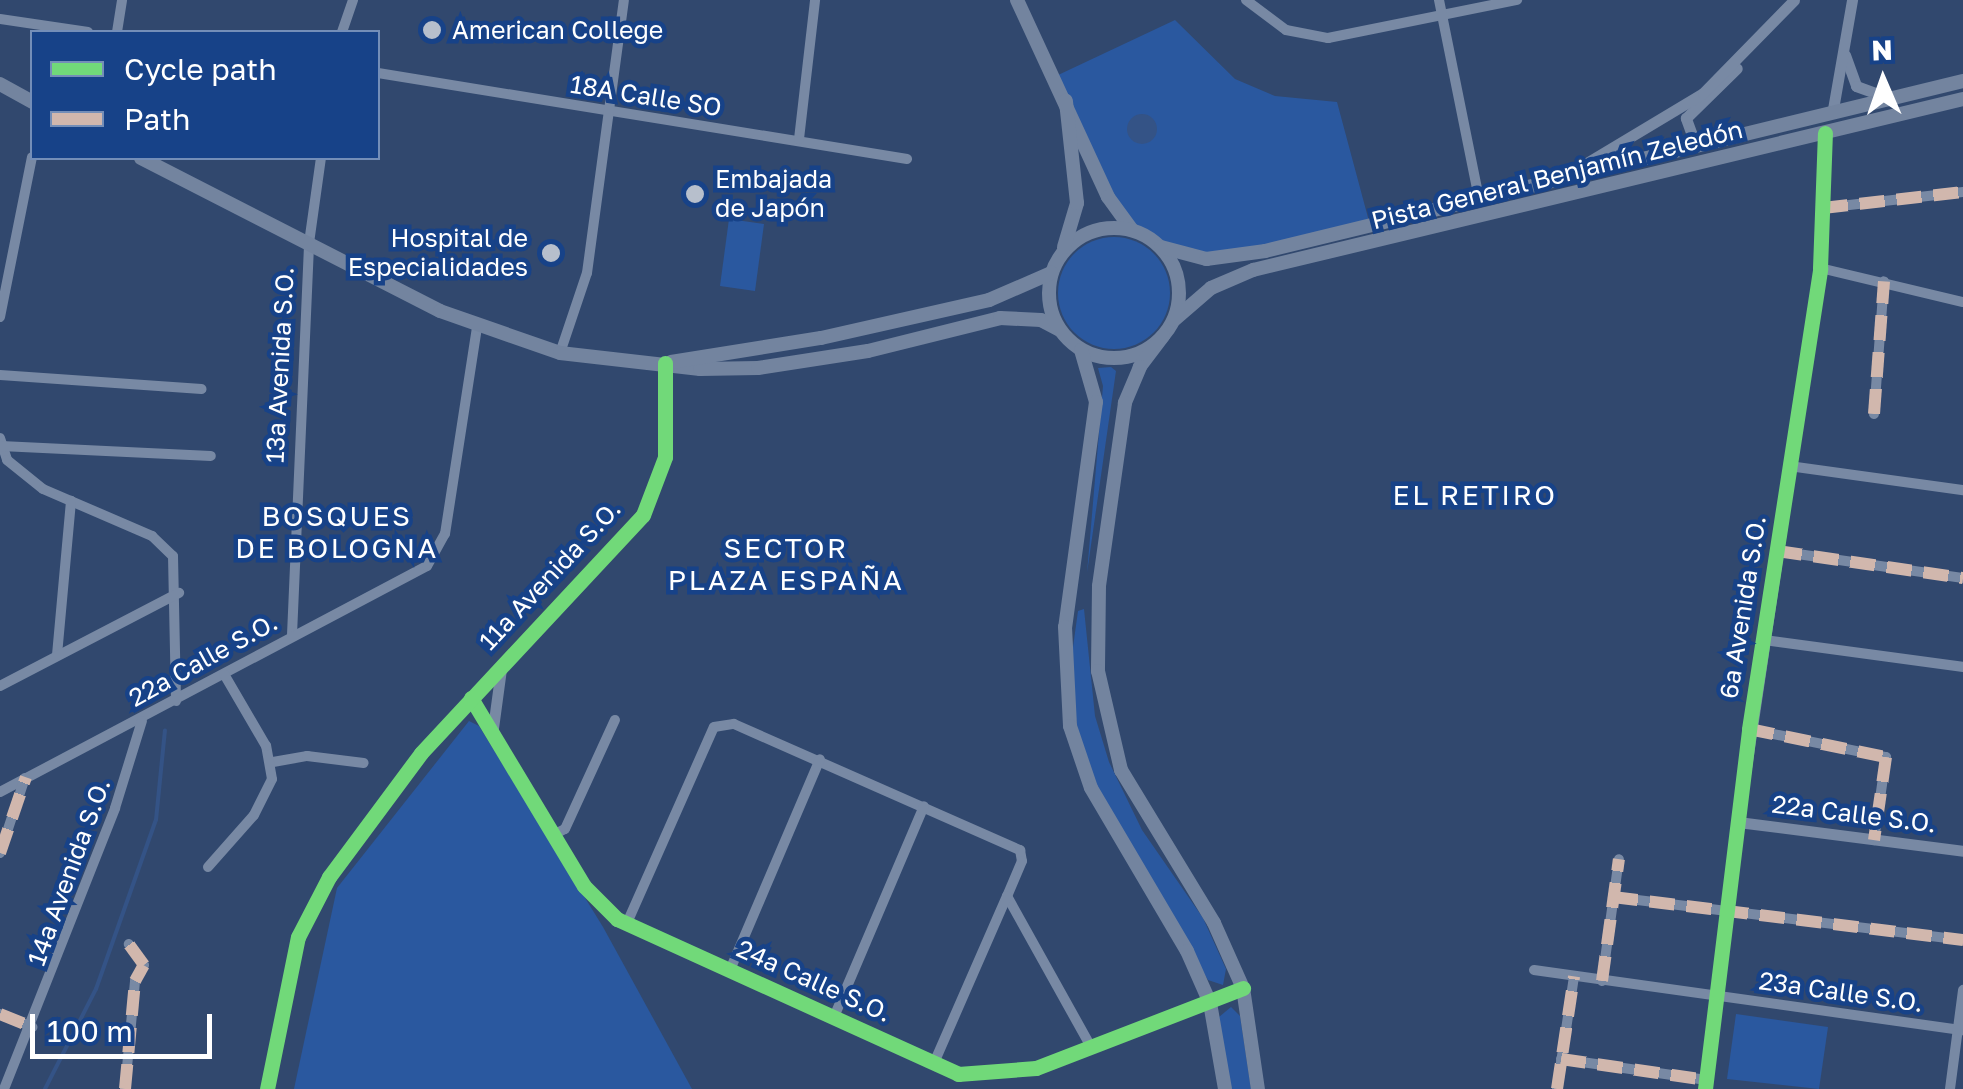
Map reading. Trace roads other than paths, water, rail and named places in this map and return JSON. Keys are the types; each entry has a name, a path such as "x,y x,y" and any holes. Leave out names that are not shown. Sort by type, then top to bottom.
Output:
{"main road":[{"path":"1016,0 1066,95 1108,196 1132,230 1161,247 1178,278 1174,320 1140,367 1125,403 1099,586 1098,671 1122,770 1214,923 1243,988 1258,1089"},
{"name":"Pista General Benjamín Zeledón","path":"1161,247 1197,258 1237,256 1963,80"},
{"path":"0,84 30,101"},
{"path":"1826,133 1839,117 1940,86"},
{"path":"1060,330 1049,303 1051,273 1077,203 1066,95"},
{"name":"Pista General Benjamín Zeledón","path":"1174,320 1225,280 1963,99"},
{"path":"1698,164 1718,153 1818,125 1833,110"},
{"path":"1754,143 1788,142"},
{"path":"1696,146 1718,153"},
{"path":"145,160 477,327 560,352 700,369 812,360 1000,318 1041,320 1060,330 1080,350 1096,402 1065,627 1070,726 1091,788 1187,951 1210,1003 1225,1089"},
{"path":"1470,219 1482,204 1547,188 1566,176"},
{"path":"1344,249 1369,235 1470,208 1479,198"},
{"path":"1061,254 1093,231 1132,230"},
{"path":"665,363 821,338 1008,296 1051,273"},
{"path":"1080,350 1128,356 1163,336"}],"street":[{"path":"117,30 122,0"},
{"path":"343,30 353,0"},
{"path":"560,352 587,273 612,111 624,0"},
{"path":"800,139 815,0"},
{"path":"1246,0 1286,30 1328,38 1517,0"},
{"path":"1438,0 1479,198"},
{"path":"1566,176 1704,93 1748,52 1794,0"},
{"path":"1833,110 1850,3"},
{"path":"0,19 74,30"},
{"path":"1845,44 1855,85 1886,97"},
{"path":"1696,146 1686,117 1725,86 1748,52"},
{"name":"18A Calle SO","path":"380,74 907,159"},
{"name":"6a Avenida S.O.","path":"1705,1084 1749,730 1820,268 1826,133"},
{"path":"0,317 31,160"},
{"name":"13a Avenida S.O.","path":"292,635 309,243 321,160"},
{"path":"1823,208 1963,192"},
{"path":"1820,268 1963,302"},
{"path":"1874,414 1884,281"},
{"name":"22a Calle S.O.","path":"0,792 142,721 292,635 427,566 445,534 477,327"},
{"name":"11a Avenida S.O.","path":"472,698 643,515 666,457 665,363"},
{"path":"0,375 202,388"},
{"path":"0,438 1,446 23,475 164,544 174,556 179,593 176,702"},
{"path":"1,446 211,456"},
{"path":"1789,466 1963,490"},
{"path":"56,655 72,501"},
{"path":"1777,551 1963,578"},
{"path":"0,686 179,593"},
{"path":"1764,640 1963,667"},
{"path":"493,728 493,694 506,658"},
{"path":"208,867 254,815 268,792 273,762 224,674"},
{"path":"267,1089 298,937 312,905 379,805 472,698"},
{"name":"24a Calle S.O.","path":"472,698 584,886 627,923 958,1074 992,1076 1092,1049 1243,988"},
{"path":"553,835 565,829 615,720"},
{"name":"14a Avenida S.O.","path":"4,1089 32,1027 142,721"},
{"path":"627,923 714,727 734,724 924,806 1020,850 1022,862 934,1062"},
{"path":"1749,730 1886,756 1874,840"},
{"path":"273,762 307,756 364,763"},
{"path":"730,970 820,759"},
{"path":"0,853 26,778"},
{"path":"834,1017 924,806"},
{"name":"22a Calle S.O.","path":"1738,822 1963,851"},
{"path":"1602,981 1619,859"},
{"path":"1007,896 1092,1049"},
{"path":"1612,897 1728,908 1963,940"},
{"path":"125,1089 135,981 144,965 129,944"},
{"name":"23a Calle S.O.","path":"1534,970 1960,1029"},
{"path":"1557,1089 1574,976"},
{"path":"1950,1089 1963,990"},
{"path":"0,1014 32,1027"},
{"path":"1561,1059 1705,1084"}],"waterway":[{"path":"45,1089 96,989 156,820 165,730"}],"place":[{"name":"American College","path":"432,30"},
{"name":"Embajada de Japón","path":"695,194"},
{"name":"Hospital de Especialidades","path":"551,253"}],"district":[{"name":"EL RETIRO","path":"1475,495"},
{"name":"BOSQUES DE BOLOGNA","path":"337,532"},
{"name":"SECTOR PLAZA ESPAÑA","path":"786,564"}]}
